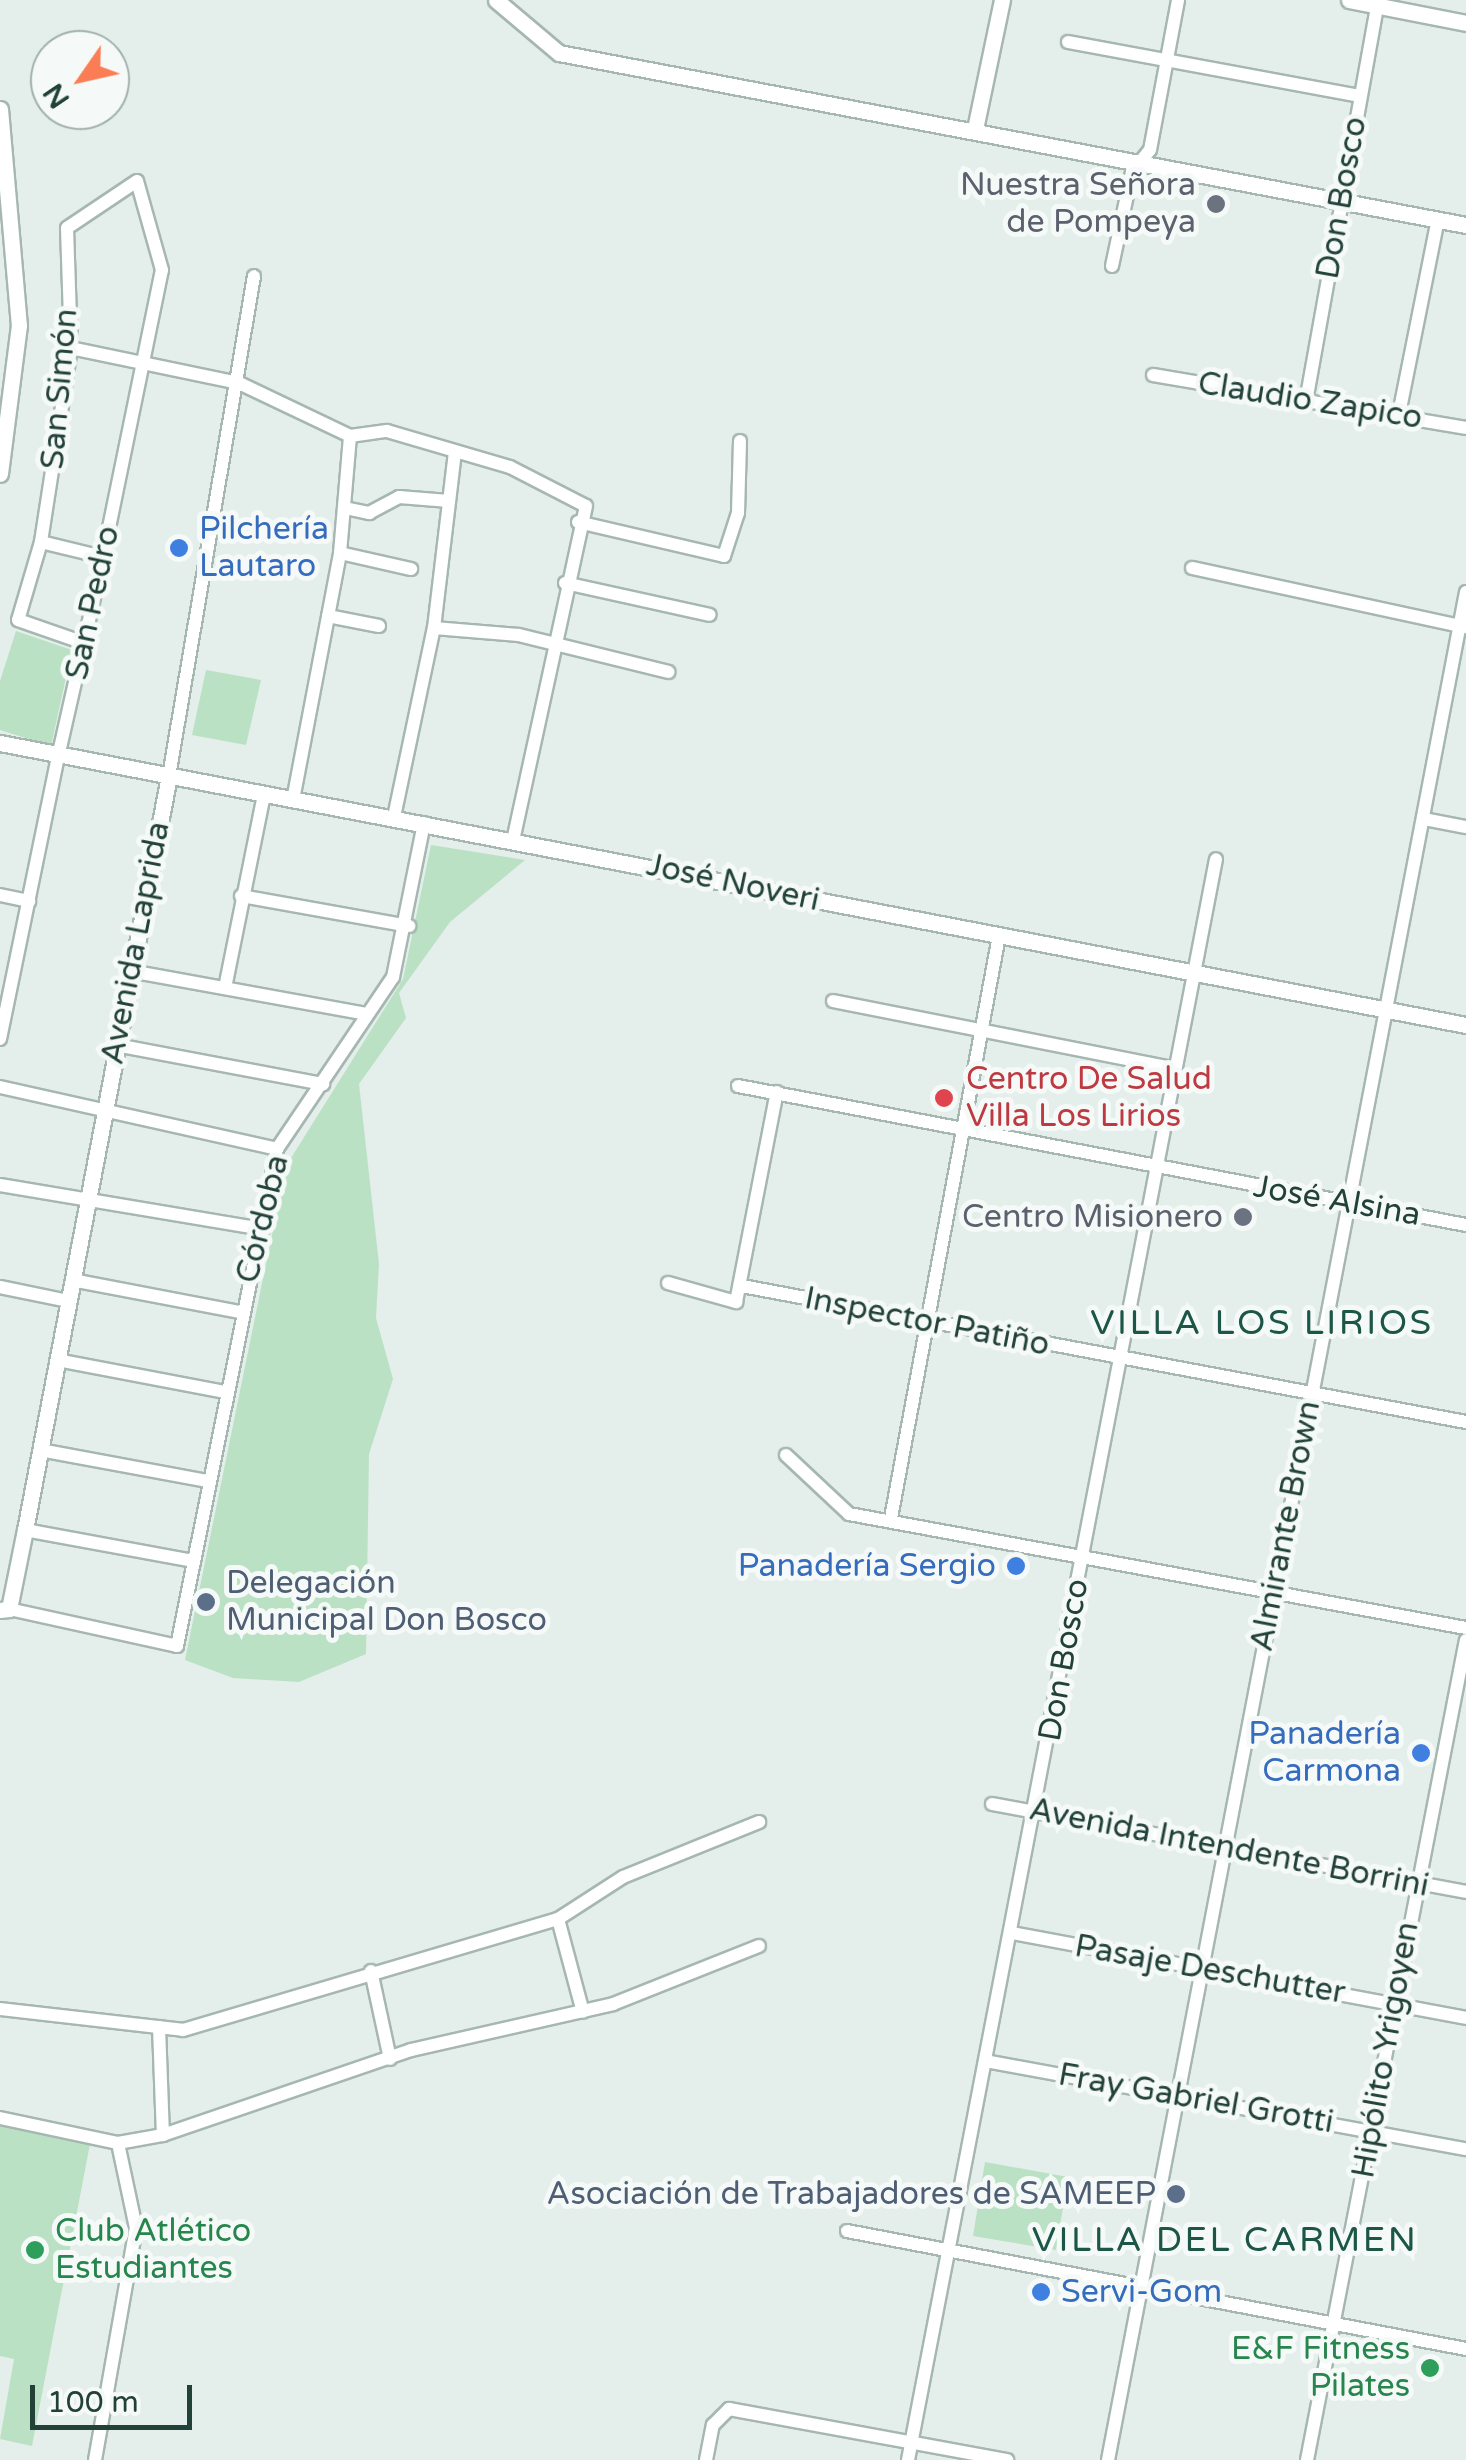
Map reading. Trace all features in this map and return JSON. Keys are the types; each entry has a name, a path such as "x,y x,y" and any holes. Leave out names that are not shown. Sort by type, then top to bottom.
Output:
{"street":[{"path":"496,0 559,53 1466,225"},
{"path":"975,129 1002,0"},
{"path":"1112,266 1178,0"},
{"path":"1349,0 1466,23"},
{"name":"Don Bosco","path":"1307,396 1378,3"},
{"path":"1068,42 1360,96"},
{"path":"0,109 19,325 0,474"},
{"name":"San Simón","path":"84,643 18,620 42,542 71,348 66,228 125,184"},
{"name":"San Pedro","path":"0,1039 3,1005 144,358 160,252 146,191 125,184"},
{"path":"1399,414 1438,219"},
{"name":"Avenida Laprida","path":"4,1609 25,1530 169,776 240,384 254,276"},
{"path":"71,348 144,358 240,384 350,436 387,430 510,467 586,506 578,522 514,837"},
{"name":"Claudio Zapico","path":"1153,375 1307,396 1466,428"},
{"path":"293,800 340,553 350,436"},
{"path":"578,522 724,556 738,513 740,441"},
{"path":"394,817 434,628 454,452"},
{"path":"345,508 369,513 399,497 449,501"},
{"path":"42,542 103,557"},
{"path":"340,553 410,568"},
{"path":"1192,568 1463,626"},
{"path":"565,583 710,615"},
{"name":"Almirante Brown","path":"1108,2460 1204,1972 1347,1202 1463,626 1466,592"},
{"path":"328,616 379,626"},
{"path":"434,628 552,644 669,672"},
{"name":"José Noveri","path":"0,743 293,800 514,837 999,936 1466,1025"},
{"path":"225,988 264,794"},
{"path":"1424,819 1466,827"},
{"name":"Córdoba","path":"4,1609 177,1646 240,1312 263,1229 277,1149 393,977 409,926 424,822"},
{"name":"Don Bosco","path":"908,2460 1158,1170 1170,1068 1216,859"},
{"path":"0,896 28,901"},
{"path":"242,896 409,926"},
{"path":"891,1518 999,936"},
{"path":"130,971 366,1014"},
{"path":"832,1000 1170,1068"},
{"path":"116,1045 322,1084"},
{"name":"José Alsina","path":"738,1086 964,1128 1158,1170 1466,1225"},
{"path":"0,1087 105,1106 118,1120 277,1149"},
{"path":"668,1283 736,1302 777,1092"},
{"path":"0,1185 88,1194 263,1229"},
{"path":"72,1280 240,1312"},
{"name":"Inspector Patiño","path":"742,1286 1466,1422"},
{"path":"0,1287 68,1301"},
{"path":"57,1360 225,1392"},
{"path":"40,1450 208,1481"},
{"path":"786,1455 849,1514 891,1518 1466,1628"},
{"path":"25,1530 194,1562"},
{"name":"Hipólito Yrigoyen","path":"1307,2460 1466,1640"},
{"name":"Avenida Intendente Borrini","path":"992,1804 1466,1892"},
{"path":"0,2008 183,2030 370,1971 558,1919 624,1877 758,1822"},
{"path":"558,1919 583,2012"},
{"name":"Pasaje Deschutter","path":"1012,1933 1204,1972 1466,2018"},
{"path":"0,2118 118,2143 163,2135 390,2059 583,2012 760,1946"},
{"path":"370,1971 390,2059"},
{"path":"159,2027 163,2135"},
{"name":"Fray Gabriel Grotti","path":"985,2061 1466,2148"},
{"path":"94,2460 136,2228 118,2143"},
{"path":"846,2231 1142,2284 1466,2349"},
{"path":"706,2460 718,2413 912,2441 1006,2460"}],"green space":[{"path":"16,631 72,650 51,746 0,730 0,681"},
{"path":"206,670 261,680 246,745 192,735"},
{"path":"431,845 525,860 450,922 399,993 406,1018 359,1084 379,1264 376,1318 393,1379 369,1454 366,1654 299,1682 233,1678 185,1660 286,1166 403,979"},
{"name":"Club Atlético Estudiantes","path":"0,2126 90,2144 32,2446 0,2439 14,2359 0,2356"},
{"path":"985,2162 1068,2177 1056,2250 973,2236"}],"place":[{"name":"Nuestra Señora de Pompeya","path":"1216,204"},
{"name":"Pilchería Lautaro","path":"179,548"},
{"name":"Centro De Salud Villa Los Lirios","path":"944,1098"},
{"name":"Centro Misionero","path":"1243,1217"},
{"name":"Panadería Sergio","path":"1016,1566"},
{"name":"Delegación Municipal Don Bosco","path":"206,1602"},
{"name":"Panadería Carmona","path":"1421,1753"},
{"name":"Asociación de Trabajadores de SAMEEP","path":"1176,2194"},
{"name":"Club Atlético Estudiantes","path":"35,2250"},
{"name":"Servi-Gom","path":"1041,2292"},
{"name":"E&F Fitness Pilates","path":"1430,2368"}],"district":[{"name":"VILLA LOS LIRIOS","path":"1262,1323"},
{"name":"VILLA DEL CARMEN","path":"1225,2240"}]}
